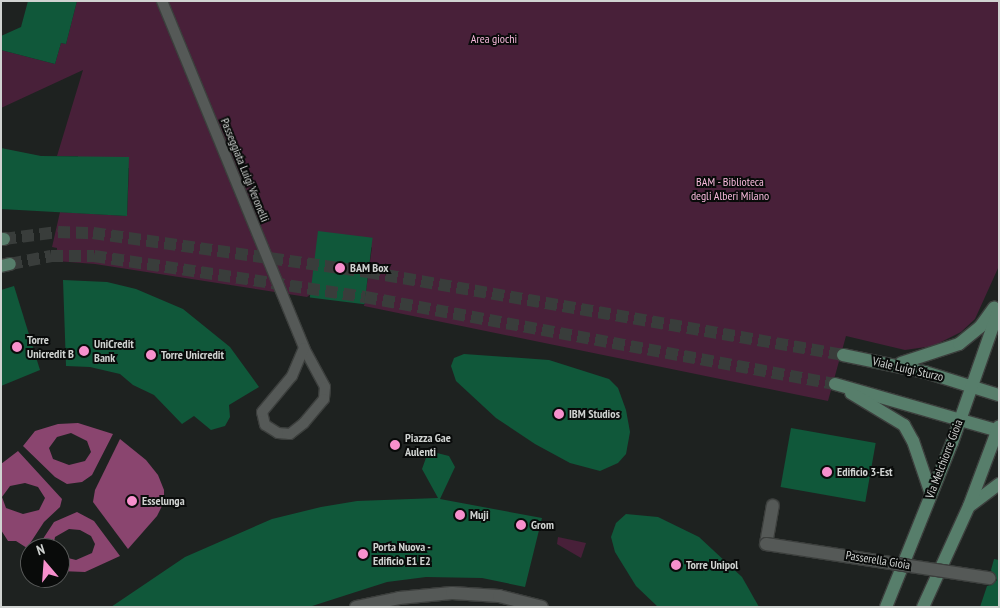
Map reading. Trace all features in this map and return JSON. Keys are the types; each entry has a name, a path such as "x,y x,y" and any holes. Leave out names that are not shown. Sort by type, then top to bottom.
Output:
{"main road":[{"path":"896,364 928,357 959,344 980,327 999,302"},
{"name":"Via Melchiorre Gioia","path":"886,607 960,418 999,309"},
{"name":"Viale Luigi Sturzo","path":"843,355 896,364 999,394"},
{"path":"923,607 969,506 998,429 835,384 884,410 904,425 913,440 931,494"},
{"path":"969,506 999,484"}],"street":[{"name":"Passerella Gioia","path":"773,506 766,544 989,578"},
{"path":"356,607 399,598 452,593 499,596 542,607"}],"lane":[{"name":"Passeggiata Luigi Veronelli","path":"162,1 304,348 325,387 326,395 297,430 290,434 278,433 265,425 262,412 292,376 304,348"}],"green space":[{"name":"BAM - Biblioteca degli Alberi Milano","path":"77,1 999,1 999,266 975,319 961,332 933,346 905,350 846,336 828,401 364,306 372,247 307,297 95,264 56,261 57,248 52,247 60,212 127,216 129,168 76,165 78,156 57,156 83,70 1,108 1,50 55,64 61,43 66,44"},
{"path":"558,537 586,543 581,558 557,544"}],"shaded area":[{"path":"78,423 113,434 92,475 82,482 67,484 55,477 23,446 35,431 58,424","holes":["71,433 87,441 91,452 85,461 69,465 53,459 49,448 57,437"]},
{"path":"120,439 146,460 158,475 164,490 164,502 157,516 128,549 93,502 95,490"},
{"path":"18,451 62,499 60,507 44,522 34,538 20,538 20,544 16,541 8,541 1,530 1,464","holes":["25,483 38,487 45,498 39,510 23,514 6,508 2,497 10,486"]},
{"path":"77,512 94,521 120,556 85,572 70,571 70,558 76,560 92,553 95,544 91,536 80,530 69,529 55,538 44,538 54,522"}],"building":[{"path":"28,1 77,1 66,44 61,43 55,64 1,50 1,36 21,27"},
{"path":"1,148 41,156 129,157 127,216 1,209"},
{"name":"BAM Box","path":"318,231 373,238 364,304 310,298"},
{"name":"Torre Unicredit","path":"63,280 107,282 136,289 183,309 230,347 259,387 229,405 230,417 225,426 211,430 194,416 182,424 154,395 133,385 120,374 90,367 66,366"},
{"name":"Torre Unicredit B","path":"14,286 40,370 1,386 1,290"},
{"name":"IBM Studios","path":"464,354 549,360 609,379 618,388 626,410 630,432 626,454 618,463 600,471 570,463 535,444 496,418 456,381 451,366 454,358"},
{"name":"Edificio 3-Est","path":"791,428 876,443 865,502 781,487"},
{"name":"Porta Nuova - Edificio E1 E2","path":"437,453 449,456 455,467 440,499 542,518 525,587 482,578 426,577 387,582 309,607 111,607 185,557 272,519 321,507 357,501 438,498 422,469 427,455"},
{"name":"Torre Unipol","path":"626,514 658,517 699,537 742,577 759,607 658,607 636,586 615,552 611,537 616,523"},
{"path":"994,559 999,560 999,607 980,607 987,586 992,585 997,580 991,570"}],"tunnel":[{"path":"4,239 58,232 93,233 368,272 843,355"},
{"path":"10,264 51,256 94,256 365,297 835,384"}],"place":[{"name":"BAM Box","path":"340,268"},
{"name":"Torre Unicredit B","path":"17,347"},
{"name":"UniCredit Bank","path":"84,351"},
{"name":"Torre Unicredit","path":"151,355"},
{"name":"IBM Studios","path":"559,414"},
{"name":"Piazza Gae Aulenti","path":"395,445"},
{"name":"Edificio 3-Est","path":"827,472"},
{"name":"Esselunga","path":"132,501"},
{"name":"Muji","path":"460,515"},
{"name":"Grom","path":"521,525"},
{"name":"Porta Nuova - Edificio E1 E2","path":"363,554"},
{"name":"Torre Unipol","path":"676,565"}],"park label":[{"name":"Area giochi","path":"494,39"}]}
